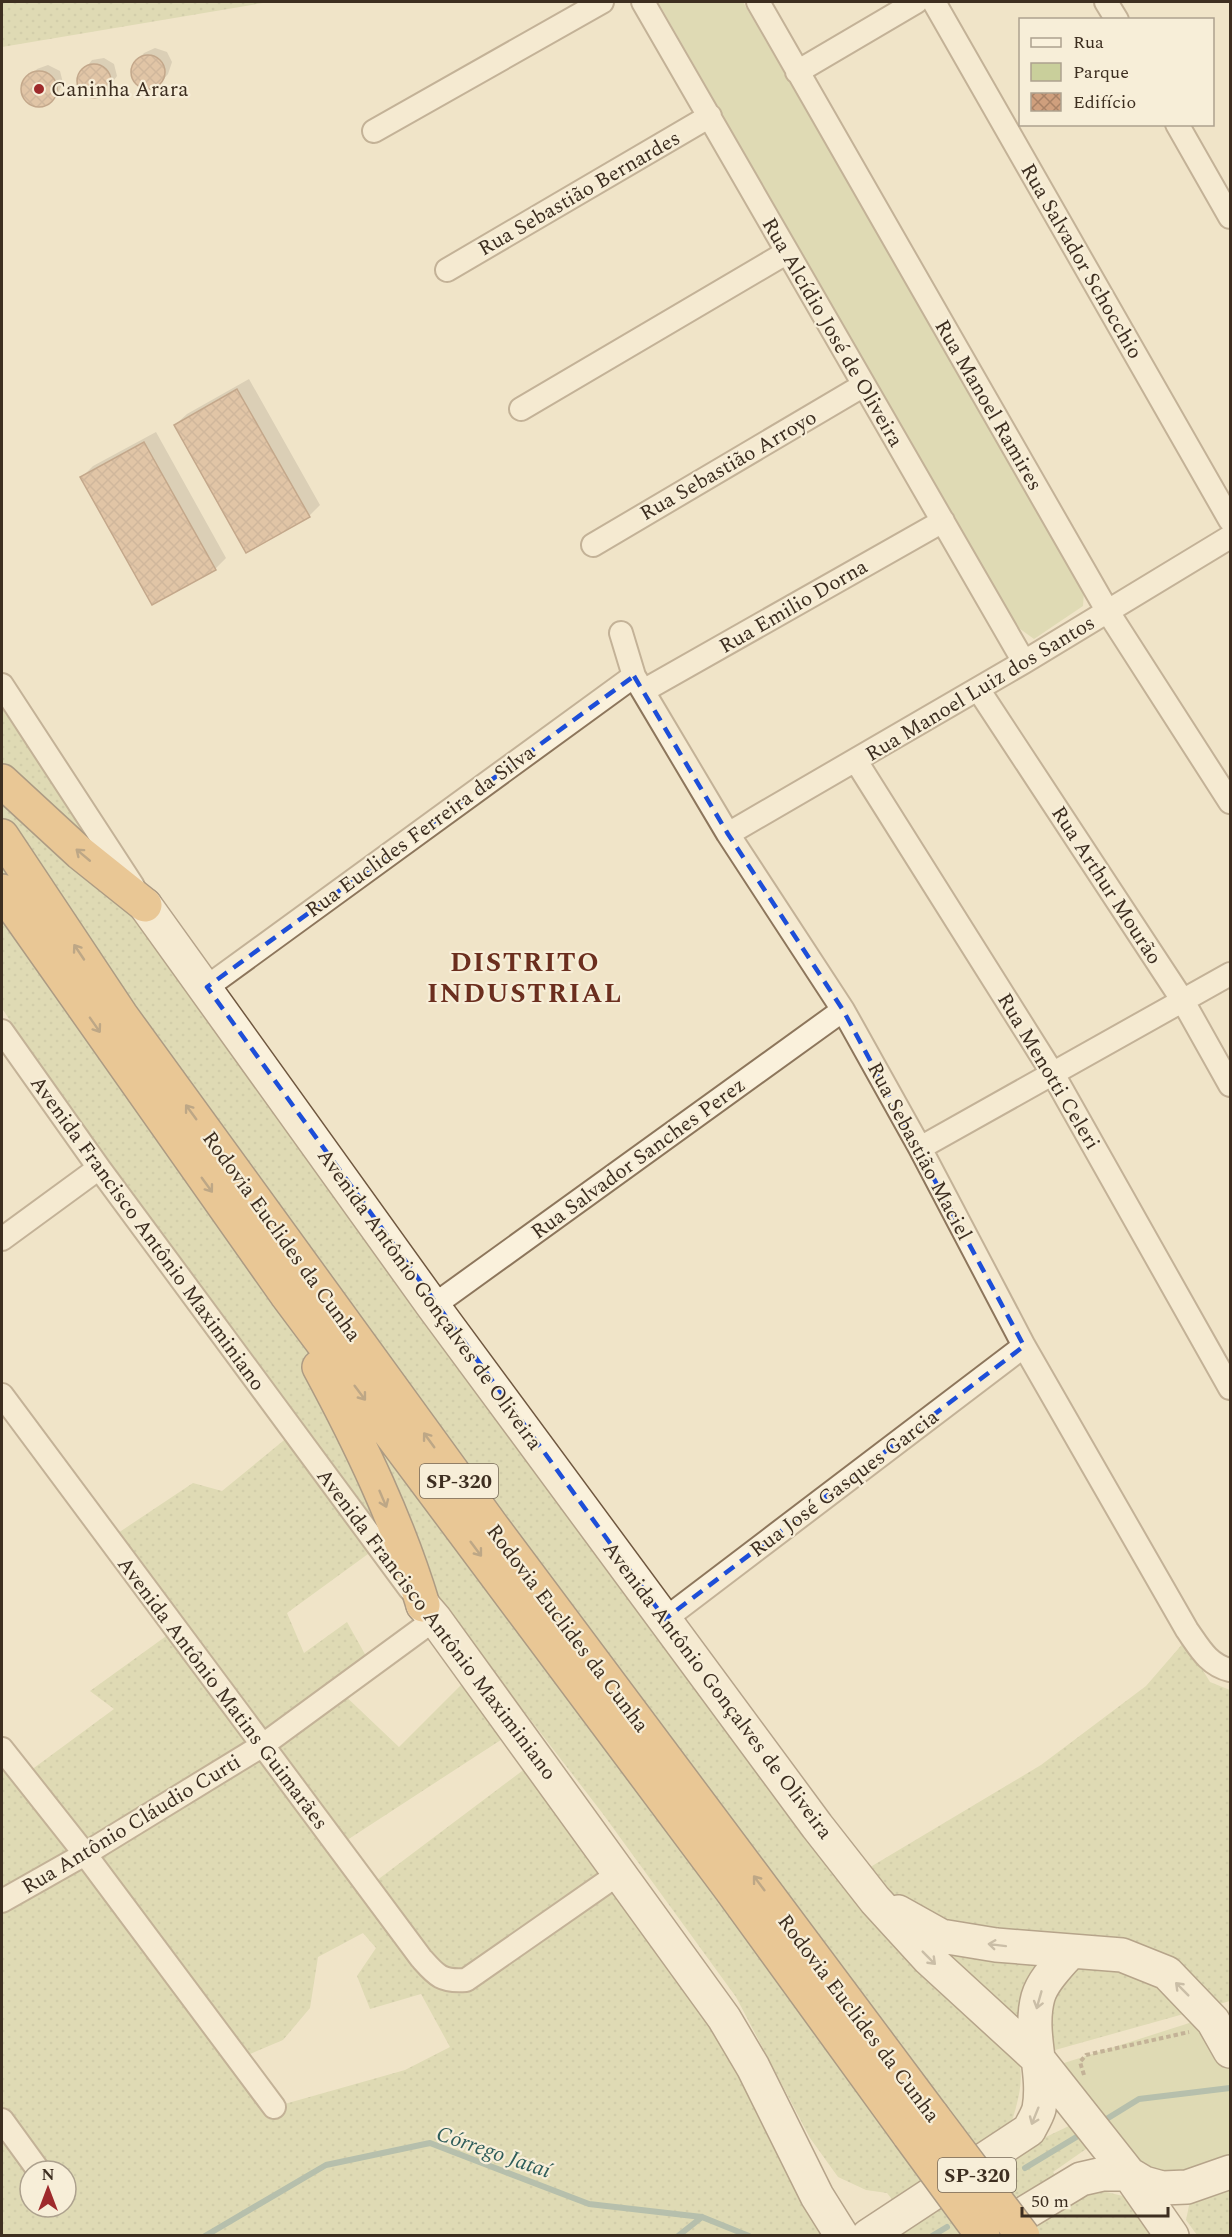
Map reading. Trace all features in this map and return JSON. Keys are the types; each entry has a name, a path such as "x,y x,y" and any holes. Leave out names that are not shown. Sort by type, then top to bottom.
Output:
{"highway":[{"path":"2,781 80,853 145,905"},
{"name":"Rodovia Euclides da Cunha","path":"2,836 122,1015 471,1497 920,2125 985,2235"},
{"name":"Rodovia Euclides da Cunha","path":"2,891 286,1294 732,1892 920,2125 1023,2235"},
{"path":"286,1294 308,1345 354,1431 429,1612"}],"main road":[{"name":"Avenida Antônio Gonçalves de Oliveira","path":"145,905 207,987 433,1305 875,1900 929,1959 1038,2059 1130,2174 1172,2235"},
{"name":"Avenida Francisco Antônio Maximiniano","path":"429,1612 621,1872 724,2018 753,2067 817,2196 843,2235"},
{"name":"Avenida Antônio Gonçalves de Oliveira","path":"875,1900 941,1936 996,1945 1122,1955 1167,1973 1211,2017 1230,2051"},
{"path":"868,2235 1029,2130 1039,2111 1041,2080 1035,2017 1039,1996 1051,1975 1070,1952"},
{"path":"985,2235 1081,2179 1102,2174 1130,2174 1144,2183 1162,2188 1187,2187 1230,2172"}],"street":[{"path":"374,131 602,2"},
{"name":"Rua Alcídio José de Oliveira","path":"643,2 1024,662"},
{"name":"Rua Manoel Ramires","path":"758,2 1108,612 1230,802"},
{"path":"797,72 916,2"},
{"name":"Rua Salvador Schocchio","path":"934,2 1230,520"},
{"path":"1107,2 1116,18"},
{"name":"Rua Sebastião Bernardes","path":"447,270 710,116"},
{"path":"1178,126 1230,217"},
{"path":"521,409 786,253"},
{"name":"Rua Sebastião Arroyo","path":"593,545 864,385"},
{"name":"Rua Emilio Dorna","path":"639,683 943,521"},
{"name":"Rua Manoel Luiz dos Santos","path":"728,834 1024,662 1230,537"},
{"name":"Rua Sebastião Maciel","path":"621,633 639,683 728,834 843,1010 920,1148 1024,1346 1187,1630 1207,1659 1226,1668"},
{"name":"Rua Euclides Ferreira da Silva","path":"207,987 639,683"},
{"name":"Avenida Antônio Gonçalves de Oliveira","path":"2,685 145,905"},
{"name":"Rua Arthur Mourão","path":"978,689 1183,1001 1230,1085"},
{"name":"Rua Menotti Celeri","path":"856,761 1053,1074 1230,1388"},
{"path":"920,1148 1230,974"},
{"name":"Rua Salvador Sanches Perez","path":"433,1305 843,1010"},
{"name":"Avenida Francisco Antônio Maximiniano","path":"2,1031 99,1168 429,1612"},
{"path":"2,1239 99,1168"},
{"name":"Rua José Gasques Garcia","path":"665,1619 1024,1346"},
{"name":"Avenida Antônio Matins Guimarães","path":"2,1395 421,1958 438,1977 452,1981 466,1980 621,1872"},
{"name":"Rua Antônio Cláudio Curti","path":"2,1901 86,1854 262,1745 429,1612"},
{"path":"2,1749 86,1854 274,2108"},
{"path":"2,2120 30,2159"}],"path":[{"path":"1089,2081 1080,2062 1086,2055 1211,2017"}],"highlighted area":[{"path":"634,676 728,834 843,1010 1024,1346 665,1619 207,987"}],"green space":[{"path":"2,2 269,2 2,47"},
{"path":"658,2 743,2 1084,591 1083,606 1034,639 1016,626"},
{"path":"2,709 206,1010 610,1565 735,1744 842,1881 1017,2054 1021,2079 1012,2121 1027,2146 1071,2125 1092,2142 1086,2149 1053,2172 1071,2197 1098,2190 1127,2197 1155,2235 889,2235 911,2223 887,2193 866,2190 838,2177 810,2138 736,1997 603,1814 410,1563 380,1530 43,1073 2,1008"},
{"path":"294,1432 379,1546 287,1613 304,1653 347,1622 371,1665 339,1690 399,1747 474,1672 516,1730 338,1846 368,1887 538,1759 621,1872 842,2235 2,2235 2,1749 23,1776 114,1709 90,1691 176,1629 109,1539 193,1483 222,1491","holes":["363,1933 376,1948 357,1976 370,2009 421,1994 450,2047 405,2070 274,2107 238,2059 283,2040 310,2008 318,1957"]},
{"path":"1185,1641 1210,1682 1230,1690 1230,2001 1048,2052 862,1872 1041,1765 1146,1686"},
{"path":"1230,2010 1230,2161 1156,2182 1061,2064"},
{"path":"1230,2183 1230,2235 1197,2235 1186,2220 1191,2196"}],"building":[{"name":"Caninha Arara","path":"148,55 160,60 165,72 160,84 148,89 136,84 131,72 136,60"},
{"name":"Caninha Arara","path":"94,64 106,69 111,81 106,93 94,98 82,93 77,81 82,69"},
{"name":"Caninha Arara","path":"39,71 52,76 57,89 52,102 39,107 26,102 21,89 26,76"},
{"path":"237,389 310,517 246,553 174,425"},
{"path":"144,442 216,570 152,605 80,477"}],"waterway":[{"name":"Córrego Jataí","path":"1100,2123 1139,2099 1230,2088"},
{"name":"Córrego Jataí","path":"1025,2168 1083,2133"},
{"name":"Córrego Jataí","path":"205,2236 326,2165 430,2143 589,2204 702,2217 749,2236"},
{"path":"678,2236 702,2217"},
{"name":"Córrego Jataí","path":"932,2236 947,2227"}],"place":[{"name":"Caninha Arara","path":"39,89"}],"district":[{"name":"DISTRITO INDUSTRIAL","path":"525,978"}]}
